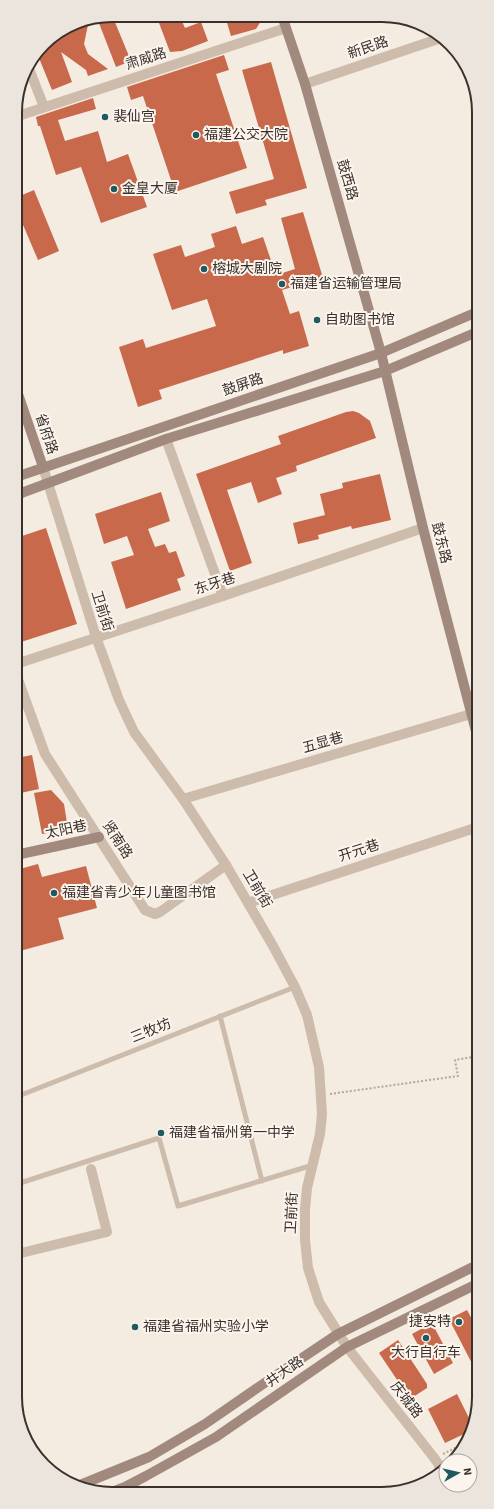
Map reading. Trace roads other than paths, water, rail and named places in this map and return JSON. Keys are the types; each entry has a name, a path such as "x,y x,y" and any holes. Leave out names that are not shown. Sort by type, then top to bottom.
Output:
{"street":[{"name":"鼓西路","path":"284,22 305,84 381,353"},
{"name":"肃威路","path":"22,115 286,28"},
{"name":"新民路","path":"305,84 435,40"},
{"path":"31,74 44,108"},
{"name":"鼓屏路","path":"22,475 381,353 472,314"},
{"name":"鼓屏路","path":"22,494 166,439 385,371 472,335"},
{"name":"鼓东路","path":"381,353 423,528 472,706"},
{"name":"省府路","path":"22,406 43,467"},
{"path":"166,439 223,596"},
{"name":"卫前街","path":"43,467 96,637 119,700 134,732 183,799 226,865 273,946 295,987 307,1014 319,1067 322,1095 321,1127 314,1164 307,1188 305,1209 305,1240 308,1268 319,1302 346,1347"},
{"name":"东牙巷","path":"22,662 423,528"},
{"name":"贤南路","path":"22,691 45,754 145,910 155,914 160,912 226,865"},
{"name":"五显巷","path":"183,799 472,714"},
{"name":"开元巷","path":"248,903 472,829"},
{"name":"太阳巷","path":"22,854 99,837"},
{"path":"22,1253 107,1232 91,1169"},
{"path":"86,1483 149,1457 205,1424 338,1334 472,1267"},
{"name":"井大路","path":"125,1487 216,1437 346,1347 472,1286"},
{"name":"庆城路","path":"346,1347 438,1463"}],"lane":[{"name":"三牧坊","path":"22,1095 295,987"},
{"path":"220,1016 262,1181"},
{"path":"22,1182 159,1138 178,1206 314,1164"}],"place":[{"name":"裴仙宫","path":"105,117"},
{"name":"福建公交大院","path":"196,135"},
{"name":"金皇大厦","path":"114,189"},
{"name":"榕城大剧院","path":"204,269"},
{"name":"福建省运输管理局","path":"282,284"},
{"name":"自助图书馆","path":"317,320"},
{"name":"福建省青少年儿童图书馆","path":"54,893"},
{"name":"福建省福州第一中学","path":"161,1133"},
{"name":"捷安特","path":"459,1322"},
{"name":"福建省福州实验小学","path":"135,1327"},
{"name":"大行自行车","path":"426,1338"}]}
